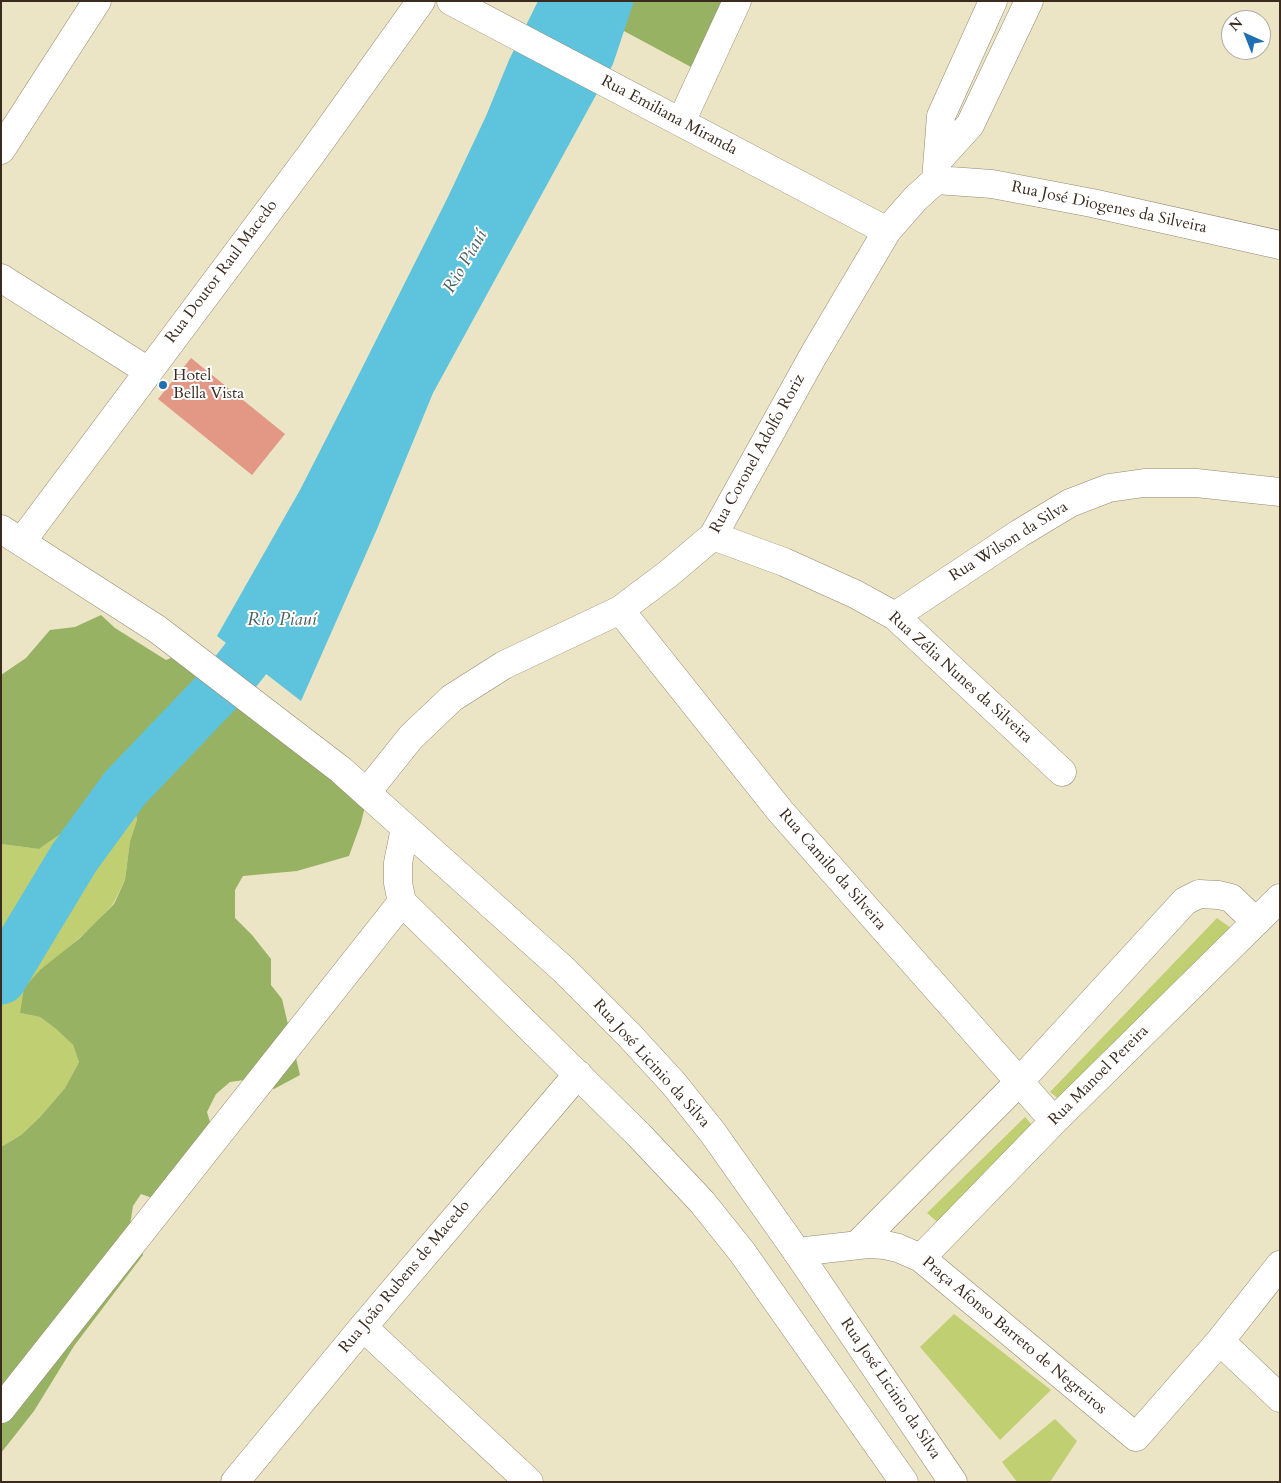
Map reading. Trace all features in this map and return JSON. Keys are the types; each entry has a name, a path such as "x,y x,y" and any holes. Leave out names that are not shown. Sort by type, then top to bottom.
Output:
{"street":[{"path":"1,150 97,1"},
{"name":"Rua Doutor Raul Macedo","path":"12,535 148,371 312,153 421,1"},
{"name":"Rua Emiliana Miranda","path":"451,1 887,231"},
{"path":"681,122 738,1"},
{"path":"938,169 941,116 994,1"},
{"name":"Rua Coronel Adolfo Roriz","path":"367,792 411,737 452,698 504,665 620,610 668,574 713,536 813,356 887,231 916,198 970,125 1029,1"},
{"name":"Rua José Diogenes da Silveira","path":"938,169 992,184 1092,203 1280,245"},
{"path":"1,278 148,371"},
{"name":"Rua Wilson da Silva","path":"895,616 1020,533 1070,503 1109,488 1144,483 1196,483 1280,492"},
{"name":"Rua José Licinio da Silva","path":"12,535 157,629 341,770 563,969 630,1036 674,1084 713,1133 797,1252 953,1482"},
{"name":"Rua Zélia Nunes da Silveira","path":"713,536 784,562 855,594 895,616 1062,772"},
{"name":"Rua Camilo da Silveira","path":"620,610 780,812 1054,1121"},
{"path":"405,828 398,863 398,883 402,902 578,1074 702,1202 742,1252 904,1482"},
{"path":"858,1244 1019,1082 1185,901 1199,894 1231,898 1255,921"},
{"name":"Rua Manoel Pereira","path":"921,1258 1054,1121 1280,898"},
{"path":"1,1409 402,902"},
{"name":"Rua João Rubens de Macedo","path":"235,1482 363,1326 578,1074"},
{"name":"Praça Afonso Barreto de Negreiros","path":"797,1252 858,1244 885,1245 898,1248 921,1258 1136,1437 1220,1341"},
{"path":"1280,1265 1220,1341 1280,1398"},
{"path":"363,1326 529,1482"}],"green space":[{"path":"568,1 730,1 707,65 691,67"},
{"path":"101,615 115,628 166,660 193,649 367,798 361,823 349,856 297,871 243,876 235,890 235,918 252,935 271,959 271,985 282,999 300,1075 274,1089 251,1079 230,1082 216,1094 207,1112 212,1129 190,1168 194,1188 175,1206 141,1194 133,1206 130,1225 140,1243 143,1255 74,1346 34,1411 1,1453 1,1147 21,1135 40,1117 65,1088 79,1062 73,1045 56,1029 40,1017 20,1013 24,988 40,970 80,938 114,904 125,880 130,841 137,820 134,805 125,788 106,795 78,822 39,849 1,844 1,675 26,658 50,630 75,627"},
{"path":"125,788 134,805 137,820 130,841 125,880 113,904 94,925 61,954 20,1013 40,1017 56,1029 73,1045 79,1062 65,1088 40,1117 21,1135 1,1147 1,844 39,849 78,822 106,795"},
{"path":"1217,918 1238,933 1072,1109 1050,1092"},
{"path":"1025,1117 1044,1139 949,1232 927,1213"},
{"path":"954,1314 1051,1390 1000,1440 920,1347"},
{"path":"1055,1419 1077,1441 1050,1482 1017,1482 1002,1462"}],"water":[{"name":"Rio Piauí","path":"538,1 634,1 613,64 433,393 377,529 301,701 217,636 300,490 347,398 447,199 486,116 509,60"}],"building":[{"path":"191,358 285,434 252,475 158,399"}],"waterway":[{"name":"Rio Piauí","path":"1,979 74,858 125,788 233,675 285,609 289,601"}],"place":[{"name":"Hotel Bella Vista","path":"163,385"}]}
